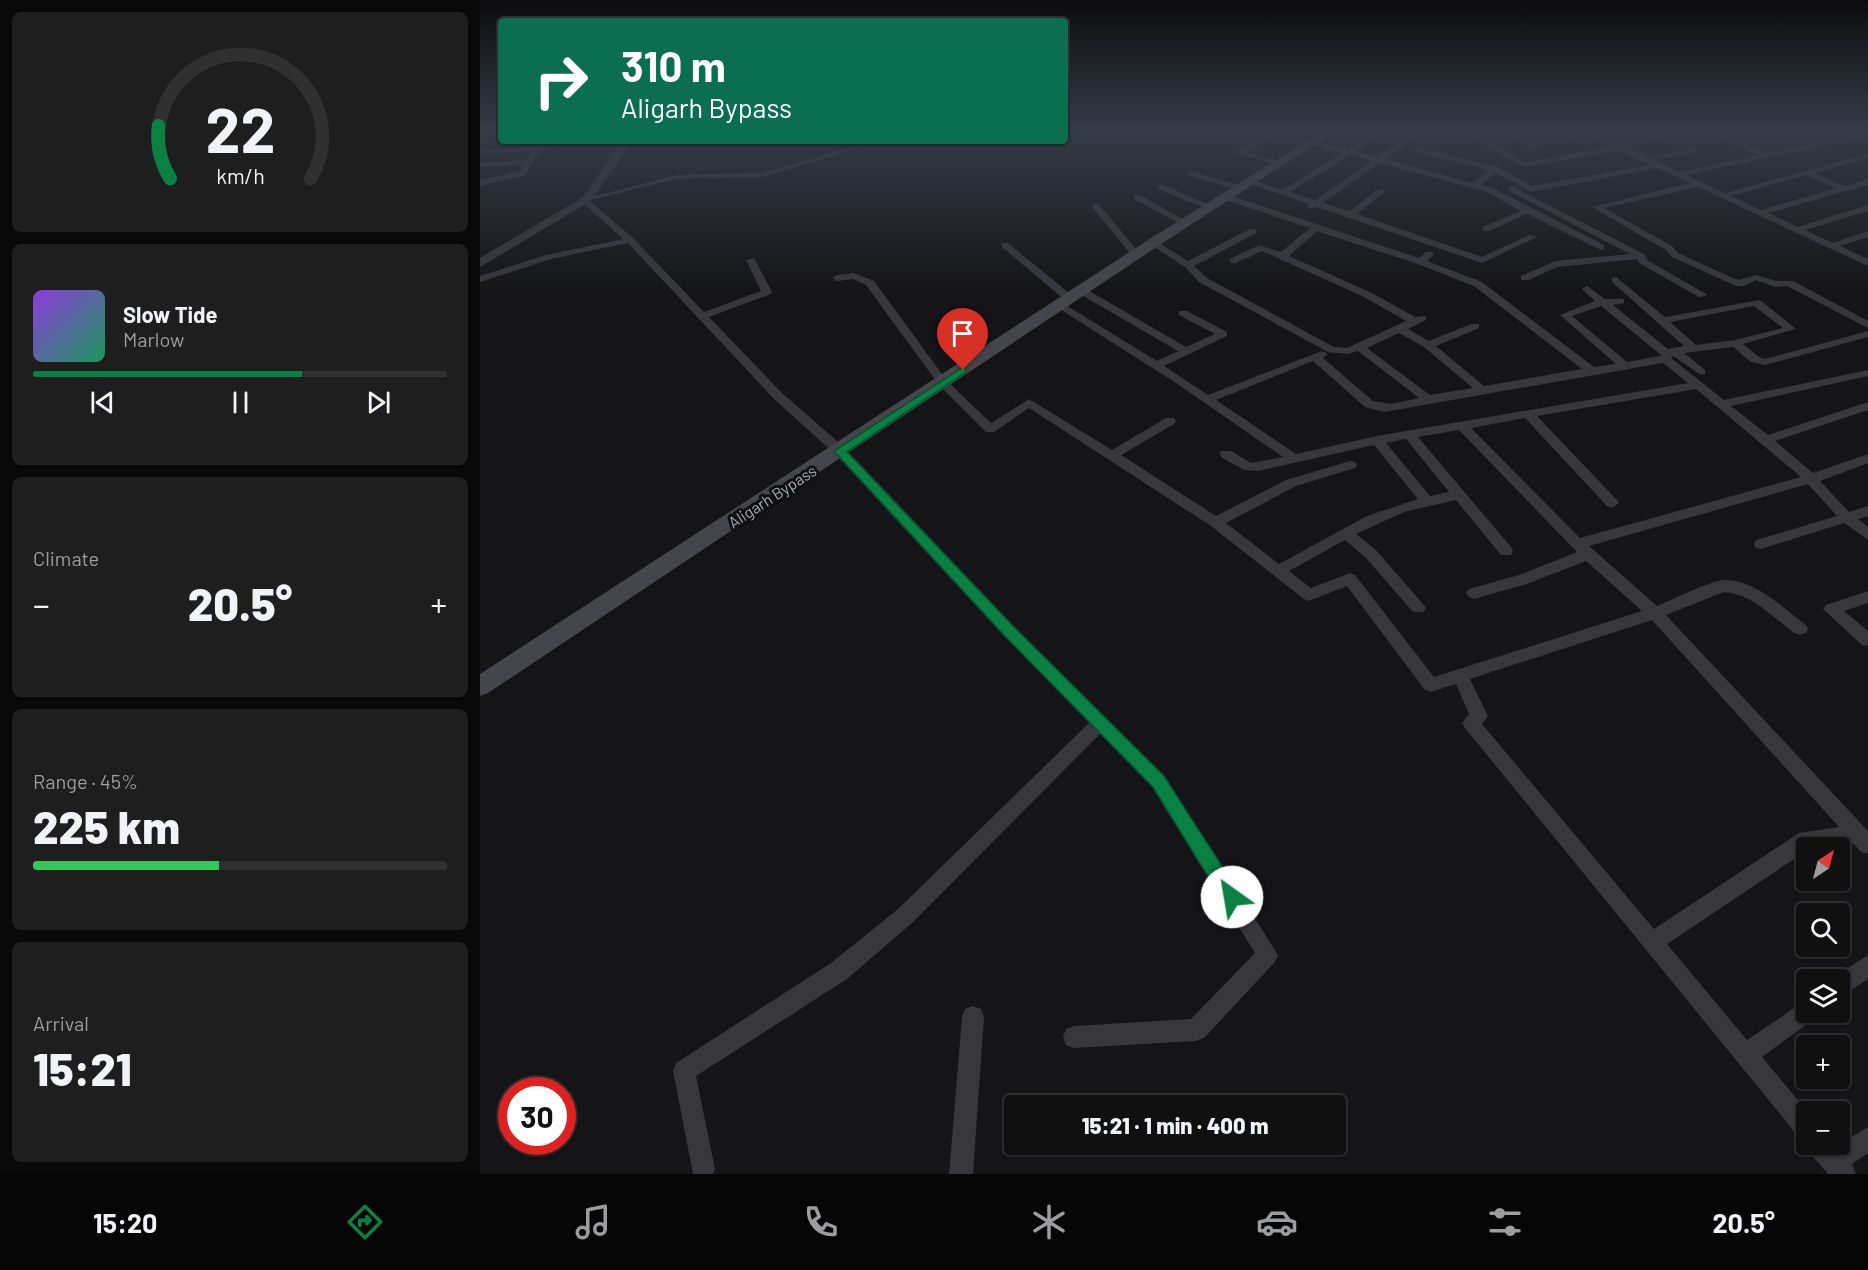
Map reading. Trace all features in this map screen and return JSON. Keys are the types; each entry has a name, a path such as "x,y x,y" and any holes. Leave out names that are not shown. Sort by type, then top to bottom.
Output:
{"main road":[{"name":"Aligarh Bypass","path":"480,686 1154,243 1185,223 1210,212 1249,183"}],"street":[{"path":"586,200 598,183"},
{"path":"480,263 586,200 653,183"},
{"path":"1220,183 1239,189 1290,218 1425,258 1478,284 1593,372"},
{"path":"1283,194 1301,183"},
{"path":"1290,218 1317,204 1346,183"},
{"path":"1463,183 1490,190 1622,258"},
{"path":"1475,186 1479,183"},
{"path":"1520,183 1531,189 1561,183"},
{"path":"1705,183 1837,244 1868,261"},
{"path":"1729,194 1768,183"},
{"path":"1830,183 1844,189"},
{"path":"1765,211 1865,183"},
{"path":"1868,261 1699,184 1596,207 1669,248 1675,255 1731,281 1740,284 1753,276 1758,276 1775,284 1789,283 1868,326"},
{"path":"1490,190 1526,186"},
{"path":"1161,187 1210,212"},
{"path":"1509,188 1641,256 1642,261 1703,295"},
{"path":"1239,189 1283,194 1375,222 1482,260 1532,237"},
{"path":"1350,215 1381,191"},
{"path":"1137,197 1185,223"},
{"path":"586,200 630,240 778,396 840,451 1009,631 1158,781 1268,955 1196,1030 1074,1037"},
{"path":"1096,206 1137,255"},
{"path":"1802,228 1868,208"},
{"path":"1486,229 1527,211"},
{"path":"1283,256 1316,227"},
{"path":"1188,265 1253,231"},
{"path":"1837,244 1868,234"},
{"path":"480,279 549,257 630,240"},
{"path":"1154,243 1188,265 1203,279 1332,350 1348,351 1418,320 1283,256 1259,248 1233,261"},
{"path":"1005,245 1156,366 1296,460"},
{"path":"1524,278 1555,264 1641,256"},
{"path":"702,316 767,292 751,260"},
{"path":"837,278 854,276 870,283 943,382 990,429 1029,403 1216,522 1309,595 1350,579 1431,685 1655,613 1723,586 1732,586 1750,594 1800,629"},
{"path":"1616,280 1693,348"},
{"path":"1587,289 1699,379 1722,404 1811,479 1846,517 1868,535"},
{"path":"1071,299 1185,351"},
{"path":"1620,301 1602,302 1565,315 1626,367"},
{"path":"1315,357 1369,404 1377,408 1393,409 1428,399 1481,389 1626,367 1693,348 1735,344 1791,329 1755,302 1662,321"},
{"path":"1156,366 1223,334 1183,313"},
{"path":"1428,345 1476,326"},
{"path":"1399,328 1428,345 1481,389"},
{"path":"1735,344 1755,360 1765,362 1868,334"},
{"path":"1359,347 1428,399"},
{"path":"1208,399 1332,350"},
{"path":"1722,404 1868,373"},
{"path":"1226,454 1249,466 1296,460 1377,440 1528,414 1699,379"},
{"path":"1766,440 1868,406"},
{"path":"1528,414 1612,503"},
{"path":"1112,455 1170,421"},
{"path":"1461,425 1583,549 1655,613 1862,839"},
{"path":"1409,435 1506,551"},
{"path":"1377,440 1426,501"},
{"path":"1474,593 1522,580 1583,549 1811,479 1868,458"},
{"path":"1216,522 1291,483 1350,465"},
{"path":"1278,571 1378,516 1426,501 1457,495"},
{"path":"1761,544 1868,511"},
{"path":"1346,533 1371,554 1418,608"},
{"path":"1868,597 1831,609 1868,640"},
{"path":"1461,677 1479,716 1471,723 1796,1116"},
{"path":"703,1169 684,1071 839,971 888,930 1100,723"},
{"path":"1652,942 1806,840 1862,839"},
{"path":"1850,979 1868,966"},
{"path":"961,1174 973,1017"},
{"path":"1745,1055 1796,1018"},
{"path":"1833,1160 1868,1139"}],"route":[{"path":"963,370 840,451 1009,631 1158,781 1232,897"}]}
